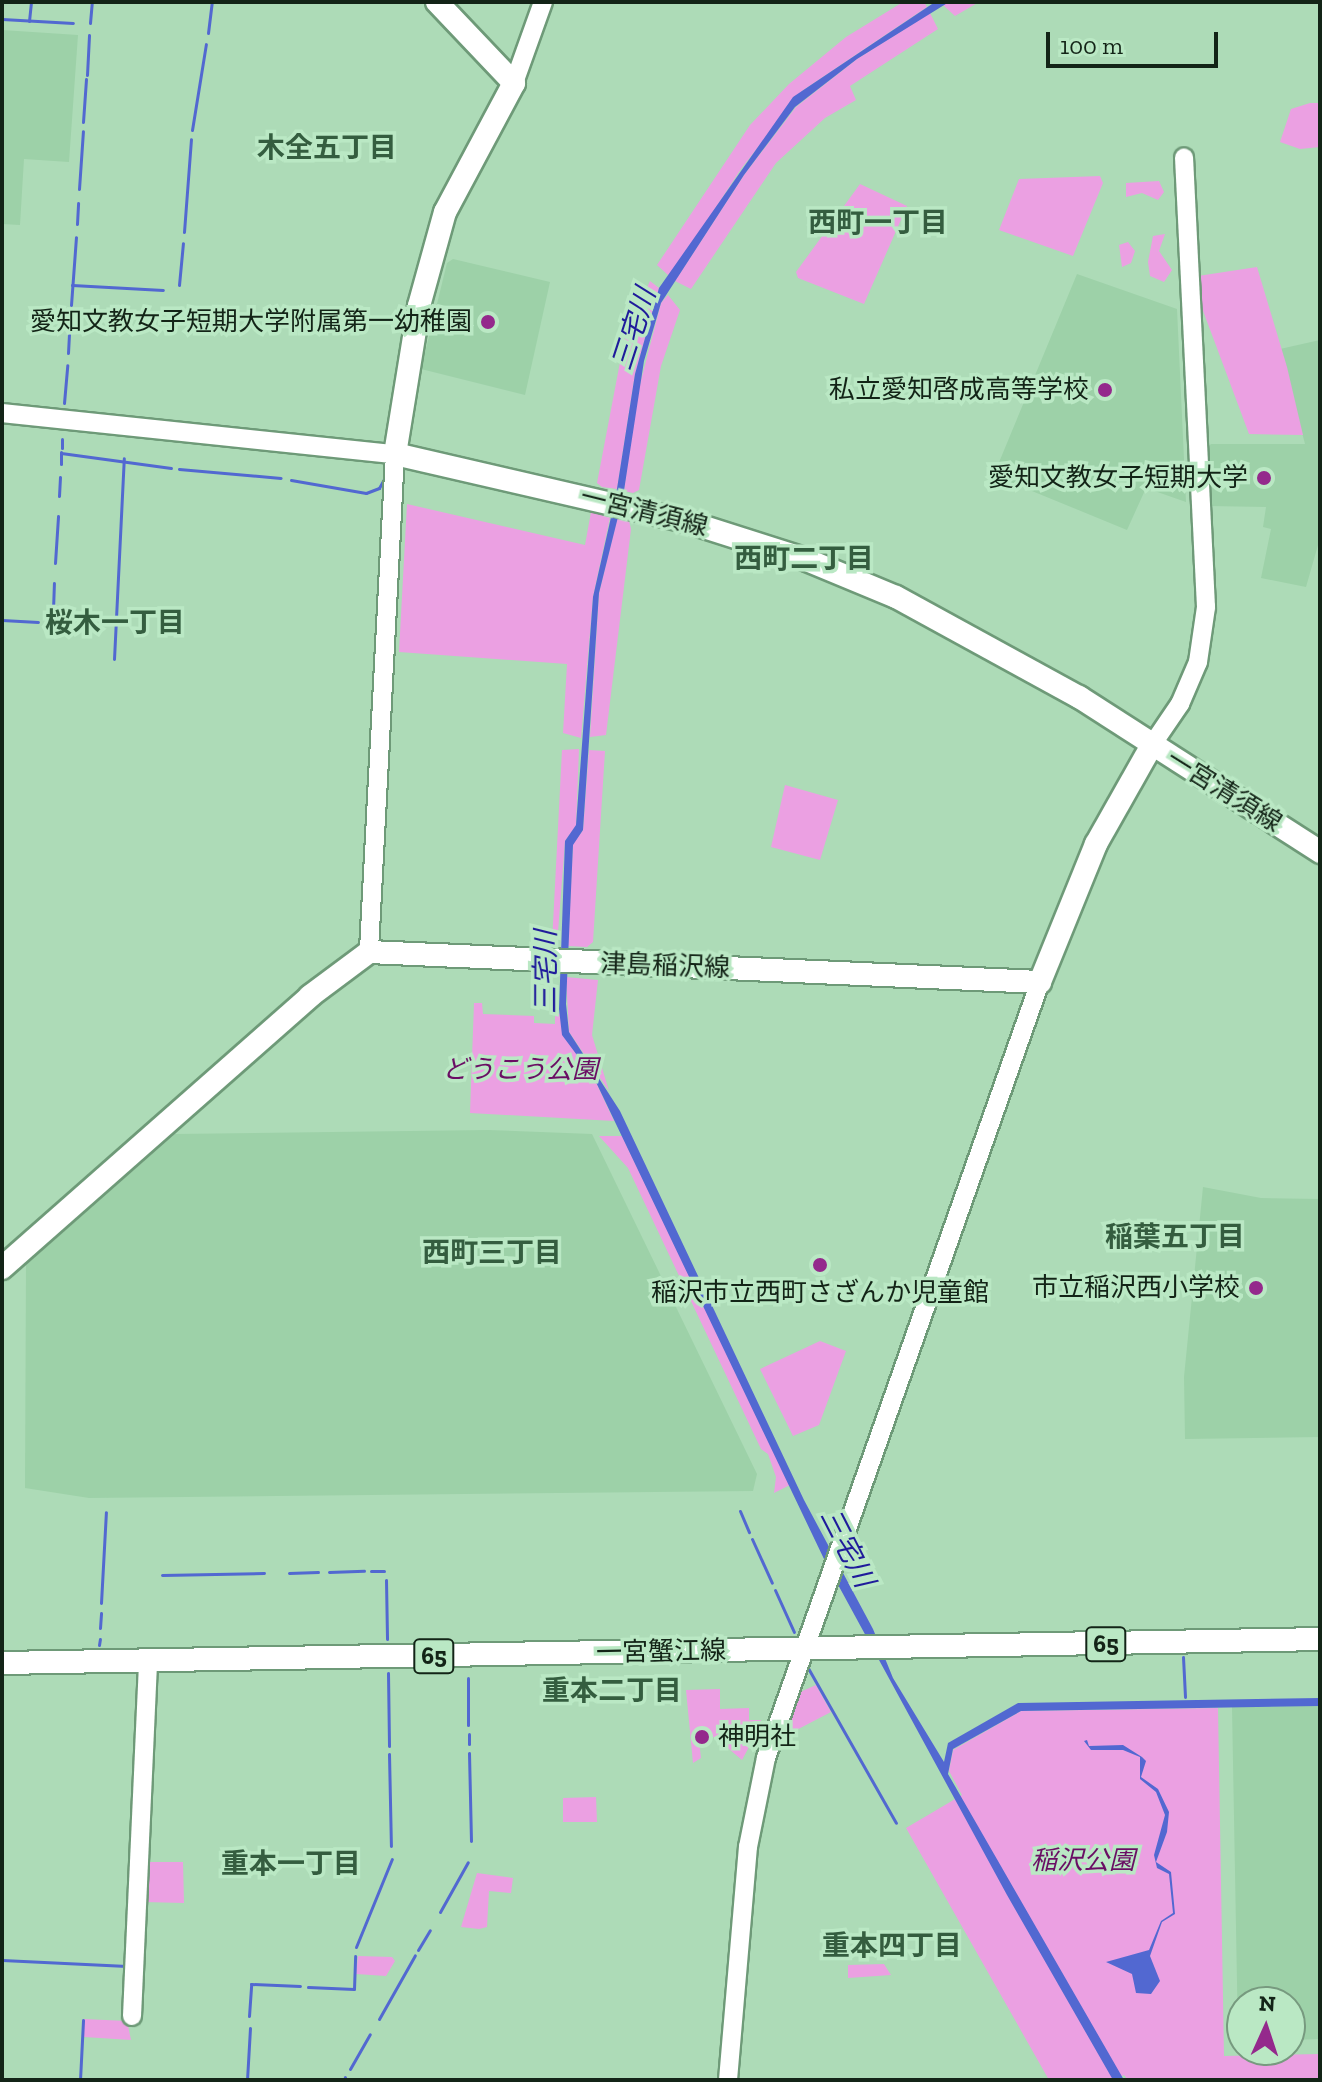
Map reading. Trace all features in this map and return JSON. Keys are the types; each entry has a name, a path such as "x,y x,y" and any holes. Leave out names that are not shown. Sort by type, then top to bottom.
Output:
{"main road":[{"path":"395,454 419,306 445,212 514,83 437,2"},
{"name":"一宮清須線","path":"395,454 631,508 769,546 925,609 1152,745 1320,852"},
{"path":"1040,982 1096,844 1152,745"},
{"path":"2,1268 310,996 369,952"},
{"name":"津島稲沢線","path":"369,952 1040,982"},
{"name":"一宮蟹江線","path":"2,1663 1320,1639"}],"street":[{"path":"514,83 543,2"},
{"path":"1152,745 1194,671 1206,607 1184,158"},
{"path":"2,413 395,454 369,952"},
{"path":"728,2080 755,1809 778,1720 1040,982"},
{"path":"132,2016 148,1661"}],"shaded area":[{"path":"2,30 78,35 69,162 24,159 20,225 2,224"},
{"name":"愛知文教女子短期大学附属第一幼稚園","path":"453,259 550,282 525,395 421,369 447,263"},
{"name":"私立愛知啓成高等学校","path":"1077,274 1177,309 1186,502 1146,488 1127,530 998,477 995,472"},
{"name":"愛知文教女子短期大学","path":"1320,340 1320,538 1306,587 1261,578 1271,529 1263,527 1266,507 1209,506 1206,449 1211,444 1305,444 1280,349"},
{"path":"488,1130 592,1134 757,1474 753,1491 89,1498 25,1488 26,1265 175,1134"},
{"name":"市立稲沢西小学校","path":"1203,1187 1261,1198 1320,1199 1320,1437 1185,1439 1184,1377"},
{"path":"1320,1706 1320,2039 1306,2039 1306,1986 1237,1986 1232,1707"}],"green space":[{"path":"903,2 924,2 927,7 802,91 741,169 675,270 668,275 657,265 750,125 789,84 846,37"},
{"path":"949,2 979,2 955,16 943,5"},
{"path":"930,13 938,29 850,86 856,100 825,118 776,163 691,289 675,281 744,175 796,107 857,59"},
{"path":"1320,103 1320,147 1300,149 1280,142 1291,109"},
{"path":"1100,176 1103,183 1073,256 999,230 1019,179"},
{"path":"1159,181 1164,192 1158,200 1142,193 1126,197 1126,183"},
{"path":"860,184 907,206 864,304 798,278 796,272"},
{"path":"1165,234 1159,251 1172,270 1164,282 1150,276 1148,262 1153,236"},
{"path":"1128,242 1135,251 1131,263 1122,267 1119,245"},
{"path":"1257,267 1287,367 1303,435 1249,434 1199,300 1198,276"},
{"path":"650,281 659,288 635,374 617,489 602,487 597,483 625,336"},
{"path":"668,295 680,310 661,366 639,490 633,493 624,491 635,404 661,303"},
{"path":"407,504 585,545 591,512 611,513 593,597 581,738 563,733 567,664 399,652"},
{"path":"618,515 628,517 631,529 606,735 590,737 599,593"},
{"path":"579,749 576,826 565,841 557,945 552,943 562,750"},
{"path":"589,750 605,751 593,942 587,947 568,946 573,844 583,830"},
{"path":"785,785 838,800 820,860 771,847"},
{"path":"566,977 598,980 592,1035 609,1091 569,1032"},
{"name":"どうこう公園","path":"474,1003 482,1003 483,1014 534,1016 534,1023 555,1024 555,1012 560,1014 563,1035 594,1078 614,1121 470,1113"},
{"path":"599,1136 622,1136 790,1485 774,1493 776,1477 768,1454 761,1449 628,1168"},
{"path":"820,1341 846,1351 819,1425 793,1436 760,1369"},
{"path":"816,1685 831,1712 783,1737 798,1693"},
{"path":"720,1689 720,1709 749,1708 749,1720 761,1720 757,1732 742,1760 716,1738 698,1732 701,1758 693,1763 686,1690"},
{"name":"稲沢公園","path":"1218,1708 1226,2066 1306,2066 1306,2054 1320,2054 1320,2080 1128,2080 1124,2075 1113,2080 1049,2080 906,1828 962,1795 949,1771 953,1750 1021,1711"},
{"path":"596,1797 597,1822 563,1822 563,1798"},
{"path":"150,1862 183,1862 184,1903 144,1902"},
{"path":"477,1873 513,1878 511,1893 489,1891 487,1927 461,1927"},
{"path":"358,1956 392,1957 395,1961 386,1976 356,1974"},
{"path":"884,1964 891,1975 848,1978 848,1965"},
{"path":"84,2019 127,2021 131,2040 84,2037"}],"water":[{"path":"935,2 949,2 857,59 795,107 744,175 661,303 644,361 623,497 599,593 583,830 573,845 566,1004 569,1032 620,1111 804,1500 873,1629 893,1678 944,1762 948,1743 1018,1703 1320,1698 1320,1706 1021,1711 953,1749 948,1774 1124,2080 1113,2080 1007,1895 824,1559 594,1078 562,1035 559,1009 565,841 576,825 593,597 616,495 635,374 659,288 793,97"},
{"path":"1087,1740 1089,1746 1123,1745 1142,1757 1146,1761 1141,1777 1158,1789 1169,1812 1167,1832 1156,1862 1171,1872 1175,1914 1162,1922 1150,1956 1160,1981 1151,1994 1136,1993 1132,1974 1106,1962 1149,1950 1161,1921 1173,1913 1169,1874 1157,1868 1154,1855 1165,1815 1156,1792 1140,1779 1140,1757 1123,1750 1091,1750 1084,1741"}],"waterway":[{"path":"29,21 31,2"},
{"path":"90,23 92,2"},
{"path":"208,33 212,2"},
{"path":"2,19 73,23"},
{"path":"87,75 89,35"},
{"path":"192,130 206,44"},
{"path":"83,122 86,79"},
{"path":"79,189 83,131"},
{"path":"184,232 191,139"},
{"path":"77,224 78,203"},
{"path":"71,305 76,237"},
{"path":"179,285 183,243"},
{"path":"72,285 163,290"},
{"path":"69,330 71,312"},
{"path":"68,353 69,334"},
{"path":"64,403 67,365"},
{"path":"62,439 62,448"},
{"path":"61,452 61,464"},
{"path":"61,453 171,468"},
{"path":"114,659 124,458"},
{"path":"179,469 281,478"},
{"path":"59,496 60,477"},
{"path":"291,480 366,493 379,488 385,477"},
{"path":"55,563 58,516"},
{"path":"53,610 54,583"},
{"path":"2,620 38,622"},
{"path":"740,1511 749,1532"},
{"path":"101,1603 106,1512"},
{"path":"752,1539 772,1583"},
{"path":"329,1572 364,1571"},
{"path":"371,1571 384,1571"},
{"path":"289,1573 318,1572"},
{"path":"162,1575 264,1573"},
{"path":"386,1580 387,1639"},
{"path":"775,1590 794,1632"},
{"path":"100,1628 101,1613"},
{"path":"99,1645 100,1639"},
{"path":"1183,1657 1185,1697"},
{"path":"808,1668 896,1823"},
{"path":"388,1673 389,1746"},
{"path":"468,1678 468,1725"},
{"path":"469,1734 469,1744"},
{"path":"469,1753 471,1841"},
{"path":"389,1754 391,1846"},
{"path":"356,1947 392,1859"},
{"path":"440,1912 468,1862"},
{"path":"418,1950 430,1930"},
{"path":"379,2019 415,1955"},
{"path":"308,1987 354,1989 355,1956"},
{"path":"2,1960 127,1966"},
{"path":"249,2016 251,1984 300,1986"},
{"path":"80,2080 83,2020"},
{"path":"247,2080 250,2028"},
{"path":"350,2069 370,2034"}],"place":[{"name":"愛知文教女子短期大学附属第一幼稚園","path":"488,322"},
{"name":"私立愛知啓成高等学校","path":"1105,390"},
{"name":"愛知文教女子短期大学","path":"1264,478"},
{"name":"稲沢市立西町さざんか児童館","path":"820,1265"},
{"name":"市立稲沢西小学校","path":"1256,1288"},
{"name":"神明社","path":"702,1737"}],"district":[{"name":"木全五丁目","path":"327,148"},
{"name":"西町一丁目","path":"878,223"},
{"name":"西町二丁目","path":"804,559"},
{"name":"桜木一丁目","path":"115,623"},
{"name":"稲葉五丁目","path":"1175,1237"},
{"name":"西町三丁目","path":"492,1253"},
{"name":"重本二丁目","path":"612,1691"},
{"name":"重本一丁目","path":"291,1864"},
{"name":"重本四丁目","path":"892,1946"}],"water label":[{"name":"三宅川","path":"634,329"},
{"name":"三宅川","path":"546,972"},
{"name":"三宅川","path":"847,1548"}]}
